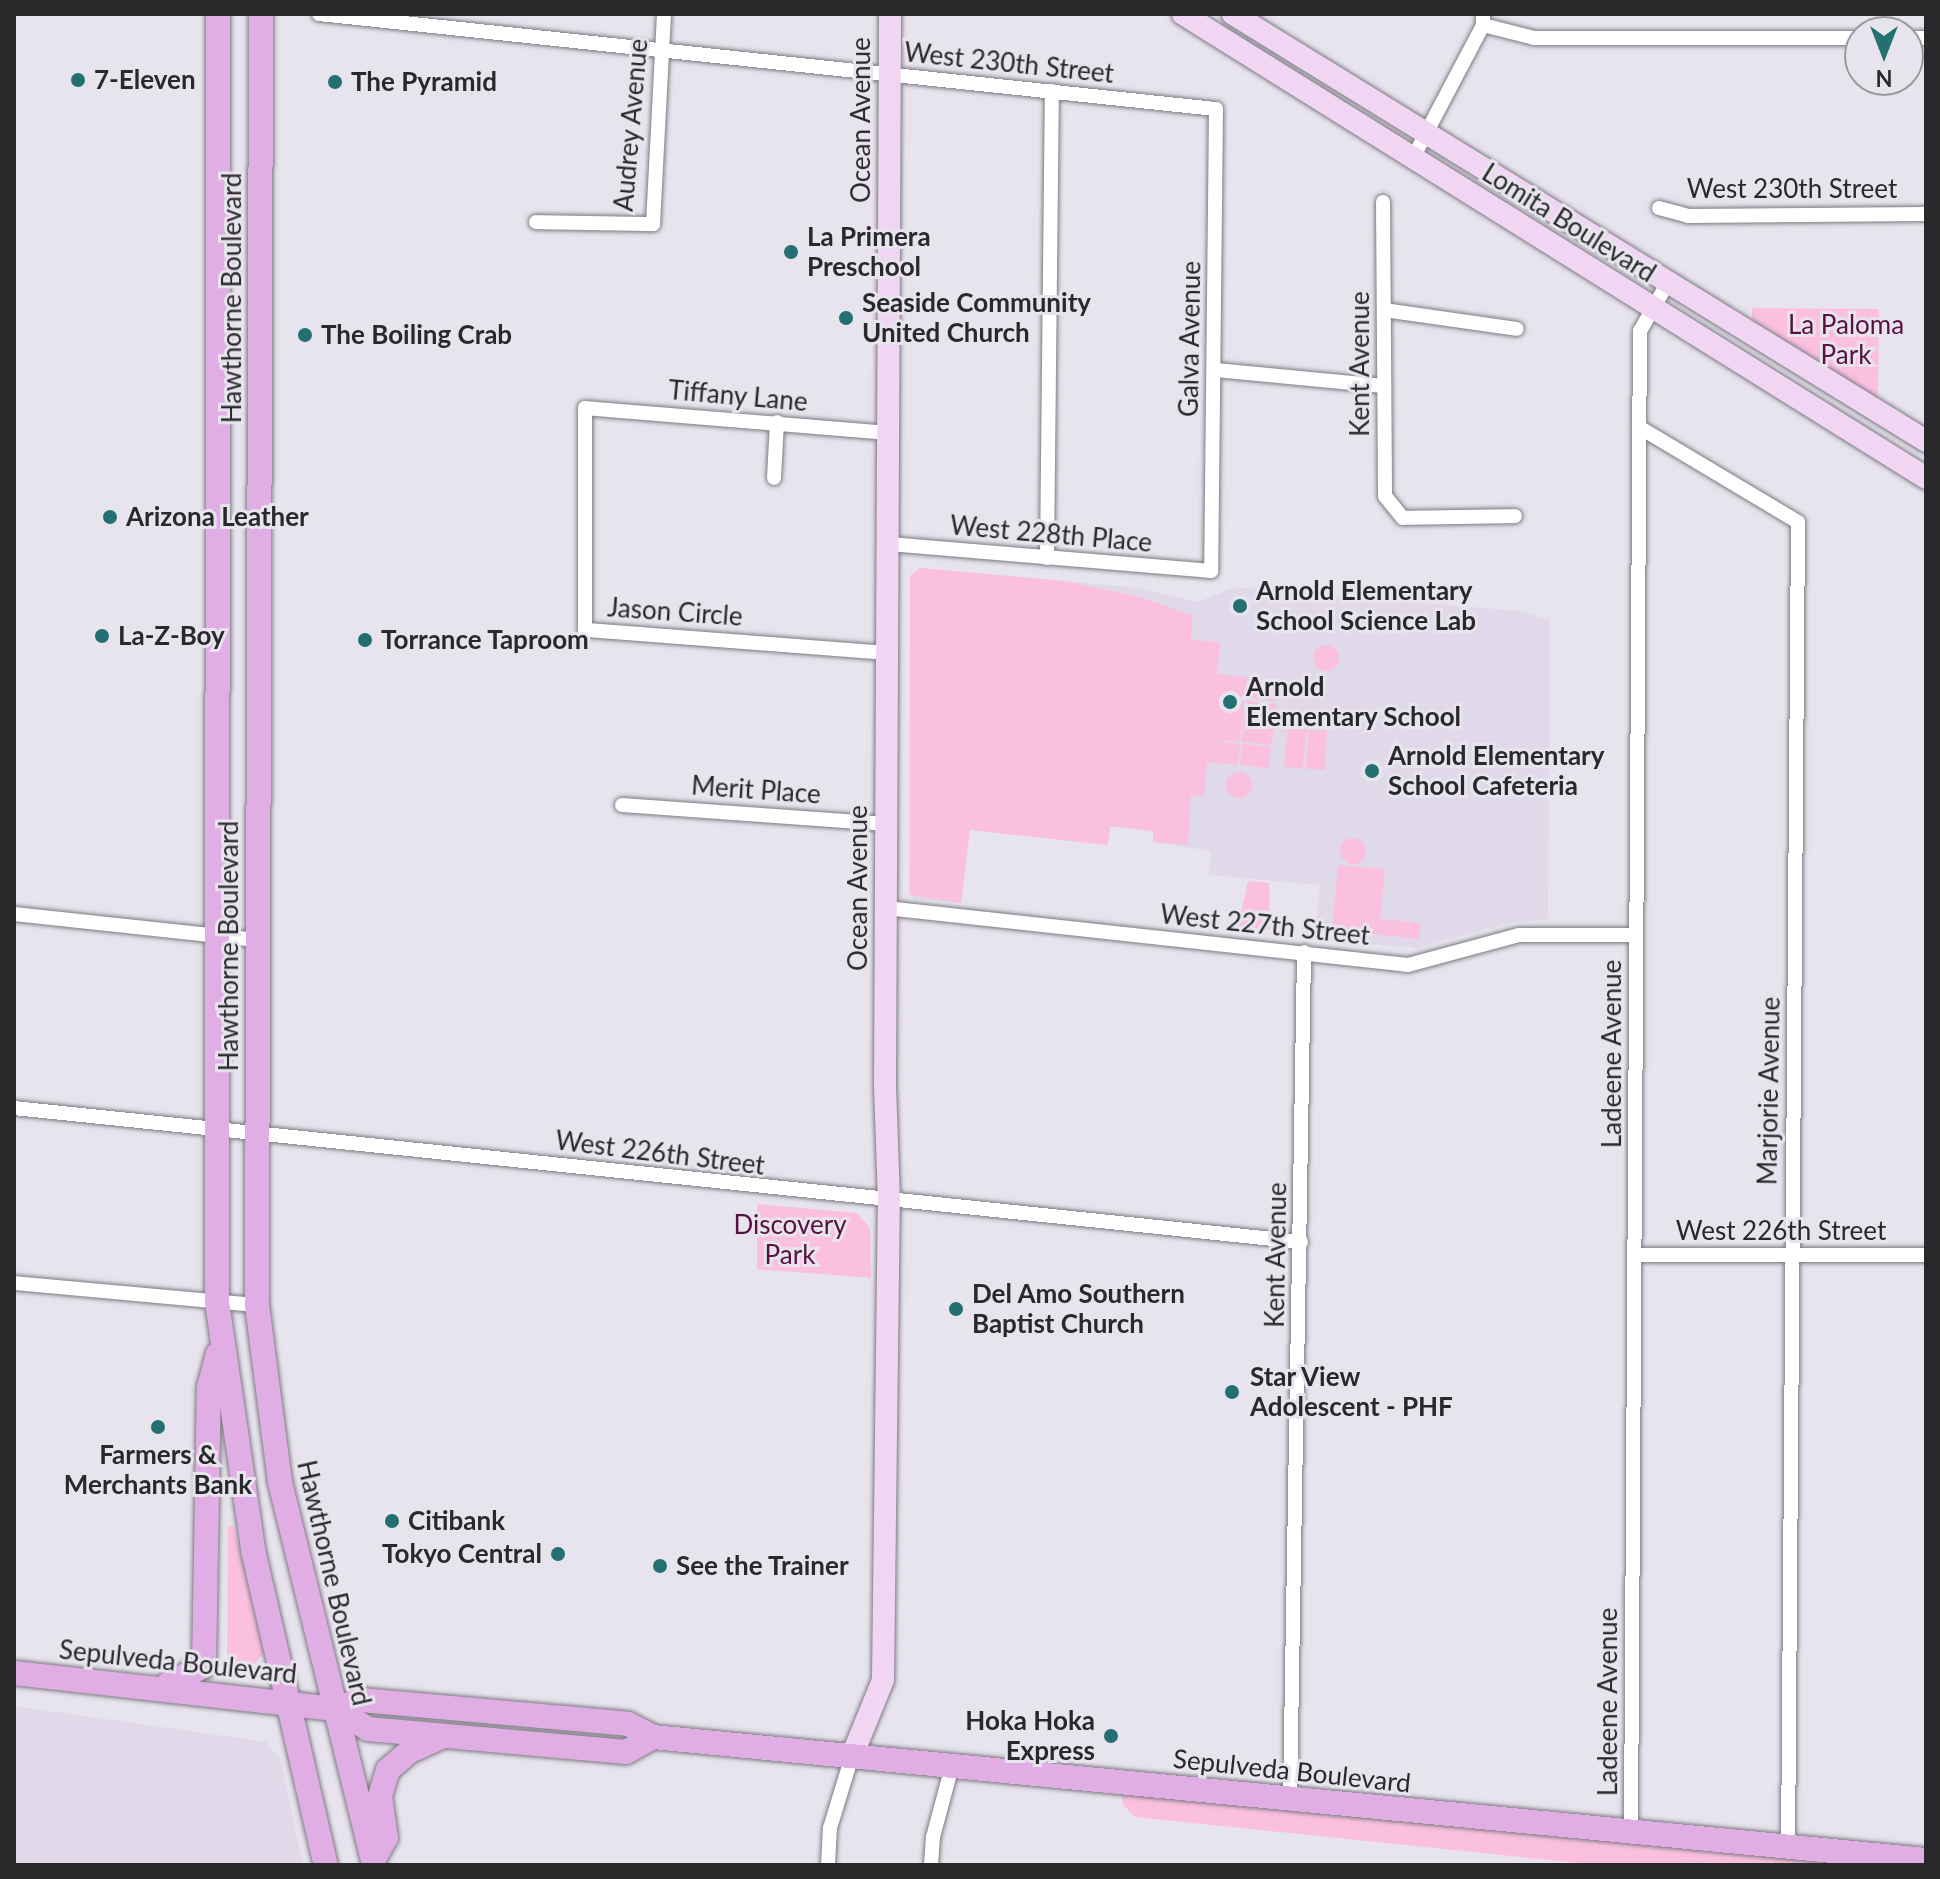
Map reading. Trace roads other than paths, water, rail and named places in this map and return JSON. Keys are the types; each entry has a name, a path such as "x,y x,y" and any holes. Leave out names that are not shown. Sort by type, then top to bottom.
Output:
{"main road":[{"name":"Hawthorne Boulevard","path":"218,14 217,1302 253,1550 326,1865"},
{"name":"Hawthorne Boulevard","path":"261,14 255,1130 257,1305 280,1482 374,1863"},
{"path":"160,1686 204,1666 209,1387 222,1340"},
{"name":"Sepulveda Boulevard","path":"14,1673 160,1686 335,1709 368,1729 626,1752 653,1737"},
{"name":"Sepulveda Boulevard","path":"335,1709 361,1700 628,1724 653,1737 1926,1860"},
{"path":"374,1863 386,1838 380,1796 388,1770 410,1751 445,1736"}],"street":[{"name":"West 230th Street","path":"319,14 1216,109"},
{"name":"Audrey Avenue","path":"536,222 653,224 664,14"},
{"name":"Ocean Avenue","path":"852,1756 883,1680 889,1201 886,824 890,14"},
{"name":"Lomita Boulevard","path":"1183,14 1926,478"},
{"name":"Lomita Boulevard","path":"1233,14 1926,441"},
{"path":"1413,158 1483,20 1534,38 1844,38"},
{"path":"1047,558 1052,91"},
{"name":"Galva Avenue","path":"1211,571 1216,109"},
{"name":"Kent Avenue","path":"1383,202 1385,496 1403,518 1515,516"},
{"name":"West 230th Street","path":"1659,208 1688,216 1926,214"},
{"name":"Ladeene Avenue","path":"1631,1831 1640,331 1667,284"},
{"path":"1384,310 1517,329"},
{"path":"1215,370 1384,386"},
{"name":"Tiffany Lane","path":"585,408 888,433"},
{"name":"Jason Circle","path":"585,408 585,630 887,653"},
{"path":"774,478 777,422"},
{"name":"Marjorie Avenue","path":"1639,427 1798,522 1788,1846"},
{"name":"West 228th Place","path":"887,544 1211,571"},
{"name":"Merit Place","path":"622,805 886,824"},
{"name":"West 227th Street","path":"886,908 1408,965 1519,935 1636,935"},
{"path":"14,914 257,940"},
{"name":"Kent Avenue","path":"1290,1798 1304,952"},
{"name":"West 226th Street","path":"14,1108 255,1130 889,1201 1301,1242"},
{"name":"West 226th Street","path":"1636,1255 1926,1255"},
{"path":"14,1283 257,1305"},
{"path":"828,1865 830,1828 852,1756"},
{"path":"931,1865 933,1837 952,1766"}],"place":[{"name":"7-Eleven","path":"78,80"},
{"name":"The Pyramid","path":"335,82"},
{"name":"La Primera Preschool","path":"791,252"},
{"name":"Seaside Community United Church","path":"846,318"},
{"name":"The Boiling Crab","path":"305,335"},
{"name":"Arizona Leather","path":"110,517"},
{"name":"Arnold Elementary School Science Lab","path":"1240,606"},
{"name":"La-Z-Boy","path":"102,636"},
{"name":"Torrance Taproom","path":"365,640"},
{"name":"Arnold Elementary School","path":"1230,702"},
{"name":"Arnold Elementary School Cafeteria","path":"1372,771"},
{"name":"Del Amo Southern Baptist Church","path":"956,1309"},
{"name":"Star View Adolescent - PHF","path":"1232,1392"},
{"name":"Farmers & Merchants Bank","path":"158,1427"},
{"name":"Citibank","path":"392,1521"},
{"name":"Tokyo Central","path":"558,1554"},
{"name":"See the Trainer","path":"660,1566"},
{"name":"Hoka Hoka Express","path":"1111,1736"}],"park label":[{"name":"La Paloma Park","path":"1846,340"},
{"name":"Discovery Park","path":"790,1240"}]}
